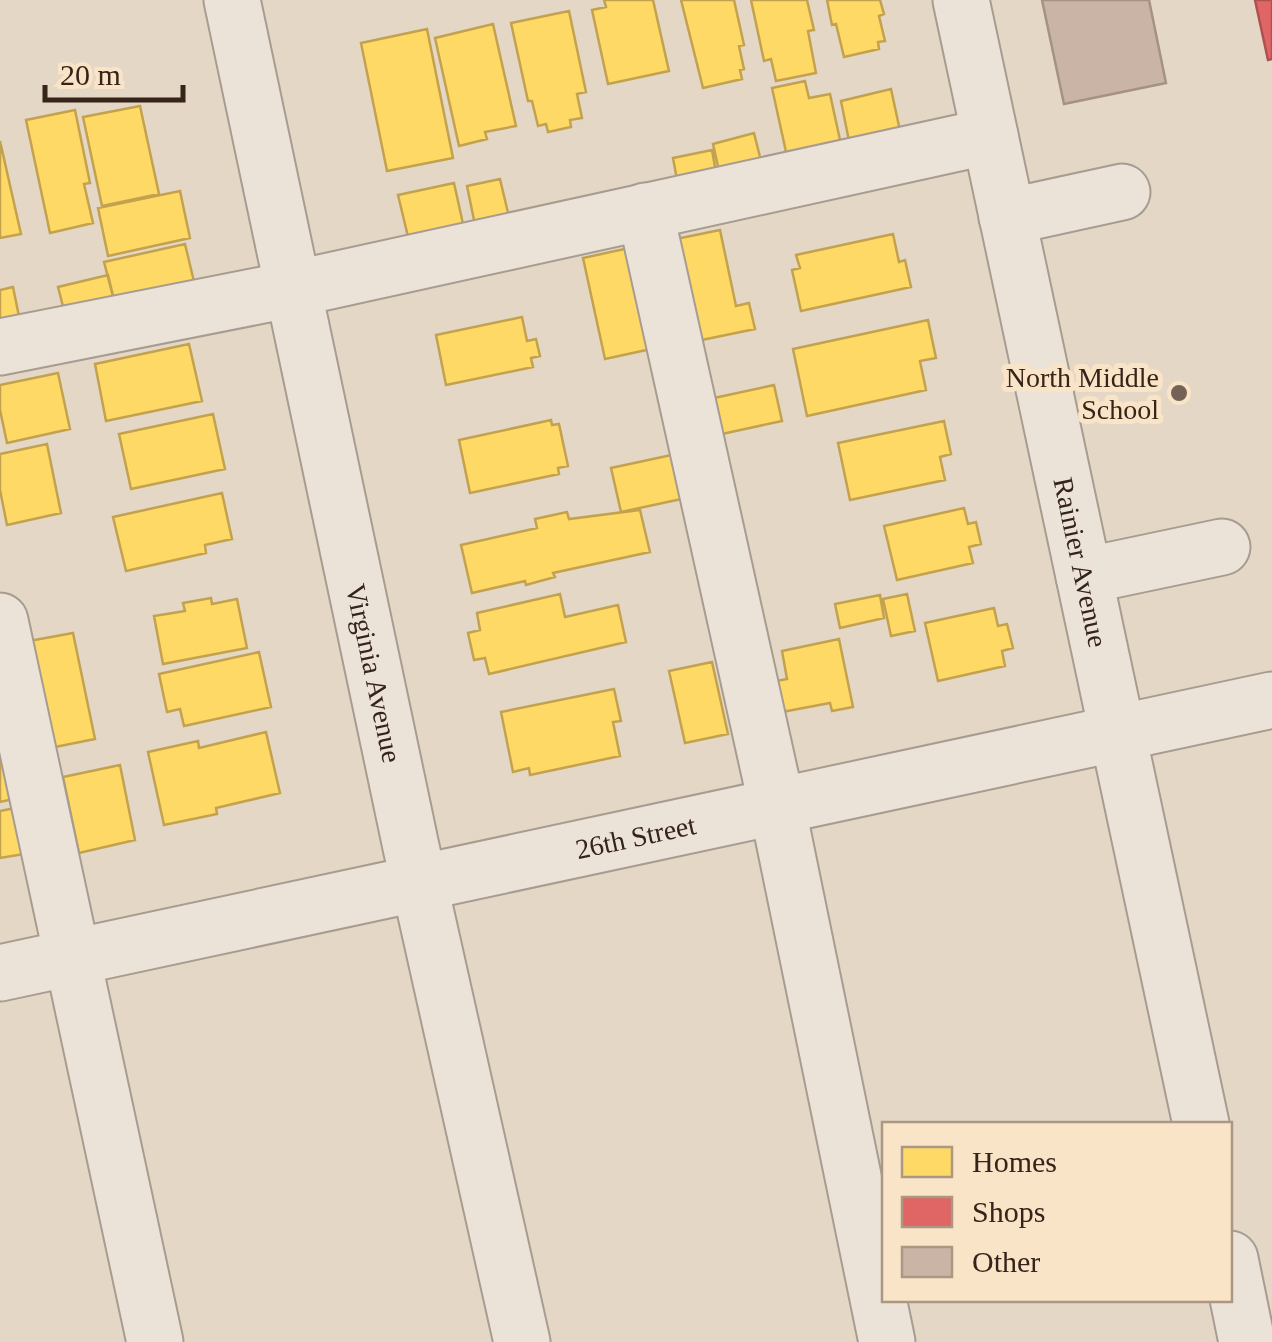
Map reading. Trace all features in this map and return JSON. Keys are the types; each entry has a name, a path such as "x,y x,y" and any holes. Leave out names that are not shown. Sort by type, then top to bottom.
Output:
{"street":[{"name":"Virginia Avenue","path":"232,0 419,883 522,1342"},
{"name":"Rainier Avenue","path":"961,0 1201,1122"},
{"path":"0,347 293,289 990,136"},
{"path":"1007,217 1122,192"},
{"path":"644,212 776,806 887,1342"},
{"path":"1084,576 1222,548"},
{"path":"0,622 155,1342"},
{"name":"26th Street","path":"0,972 1272,700"},
{"path":"1232,1269 1247,1342"}],"building: Homes":[{"path":"604,0 653,0 669,71 608,84 592,10 606,7"},
{"path":"681,0 734,0 744,45 739,46 742,79 703,88"},
{"path":"751,0 807,0 814,30 808,31 816,73 776,81 771,59 764,61"},
{"path":"827,0 880,0 885,41 878,42 879,49 844,57"},
{"path":"569,11 586,92 577,94 582,118 570,120 571,127 548,132 546,124 538,126 532,101 528,101 511,23"},
{"path":"493,24 516,126 485,132 487,139 459,146 435,38"},
{"path":"427,29 453,158 387,171 361,43"},
{"path":"805,81 809,98 830,94 842,149 788,161 772,88"},
{"path":"891,89 902,140 851,151 841,101"},
{"path":"140,106 159,194 102,206 83,117"},
{"path":"75,110 90,183 84,184 93,223 50,233 26,120"},
{"path":"754,133 763,169 721,180 713,144"},
{"path":"0,141 21,234 0,238"},
{"path":"712,150 717,178 678,185 673,158"},
{"path":"500,179 509,217 475,225 467,186"},
{"path":"454,183 465,233 410,245 398,195"},
{"path":"180,191 190,238 108,256 98,208"},
{"path":"720,230 736,306 749,303 755,329 697,341 676,239"},
{"path":"893,234 899,262 905,260 911,287 801,311 792,270 800,268 796,255"},
{"path":"185,244 196,290 116,308 104,262"},
{"path":"629,248 651,349 605,359 583,258"},
{"path":"108,275 116,308 66,318 58,287"},
{"path":"13,287 21,326 0,331 0,290"},
{"path":"522,317 527,341 536,339 540,356 531,358 533,367 446,385 436,335"},
{"path":"928,320 936,358 920,361 926,390 807,416 793,349"},
{"path":"189,344 202,401 106,421 95,364"},
{"path":"58,373 70,429 7,443 0,385"},
{"path":"774,385 782,421 722,434 714,398"},
{"path":"213,414 225,469 131,489 119,434"},
{"path":"551,420 552,425 559,424 568,466 558,468 559,474 470,493 459,440"},
{"path":"944,421 951,454 940,457 945,480 850,500 838,443"},
{"path":"47,444 61,513 7,525 0,490 0,454"},
{"path":"676,454 686,498 621,512 611,468"},
{"path":"222,493 232,539 205,545 206,553 126,571 113,517"},
{"path":"964,508 968,524 976,522 981,544 969,547 973,563 897,580 884,526"},
{"path":"640,510 650,552 553,573 555,577 526,585 525,581 472,593 461,545 537,528 535,519 567,512 569,519"},
{"path":"560,594 565,617 618,605 626,642 489,674 485,658 474,660 468,633 480,630 477,613"},
{"path":"907,594 915,631 891,636 883,599"},
{"path":"880,595 884,618 840,628 835,604"},
{"path":"211,598 212,604 237,599 247,648 163,664 154,616 185,611 183,603"},
{"path":"994,608 998,626 1007,624 1013,648 1002,651 1005,666 938,681 925,623"},
{"path":"73,633 95,739 50,748 29,641"},
{"path":"839,639 853,707 832,711 830,703 782,712 776,681 787,679 782,651"},
{"path":"259,652 271,707 184,726 180,709 167,712 159,674"},
{"path":"712,662 728,734 685,743 669,671"},
{"path":"614,689 621,721 613,722 620,756 530,775 529,768 513,772 501,712"},
{"path":"266,732 280,793 216,808 217,814 164,825 148,752 198,741 199,748"},
{"path":"5,759 13,799 0,802 0,760"},
{"path":"120,765 135,840 79,853 63,777"},
{"path":"15,808 24,854 0,858 0,811"}],"building: Shops":[{"path":"1255,0 1272,0 1272,59 1268,60"}],"building: Other":[{"path":"1042,0 1149,0 1166,83 1064,104"}],"place":[{"name":"North Middle School","path":"1179,393"}]}
